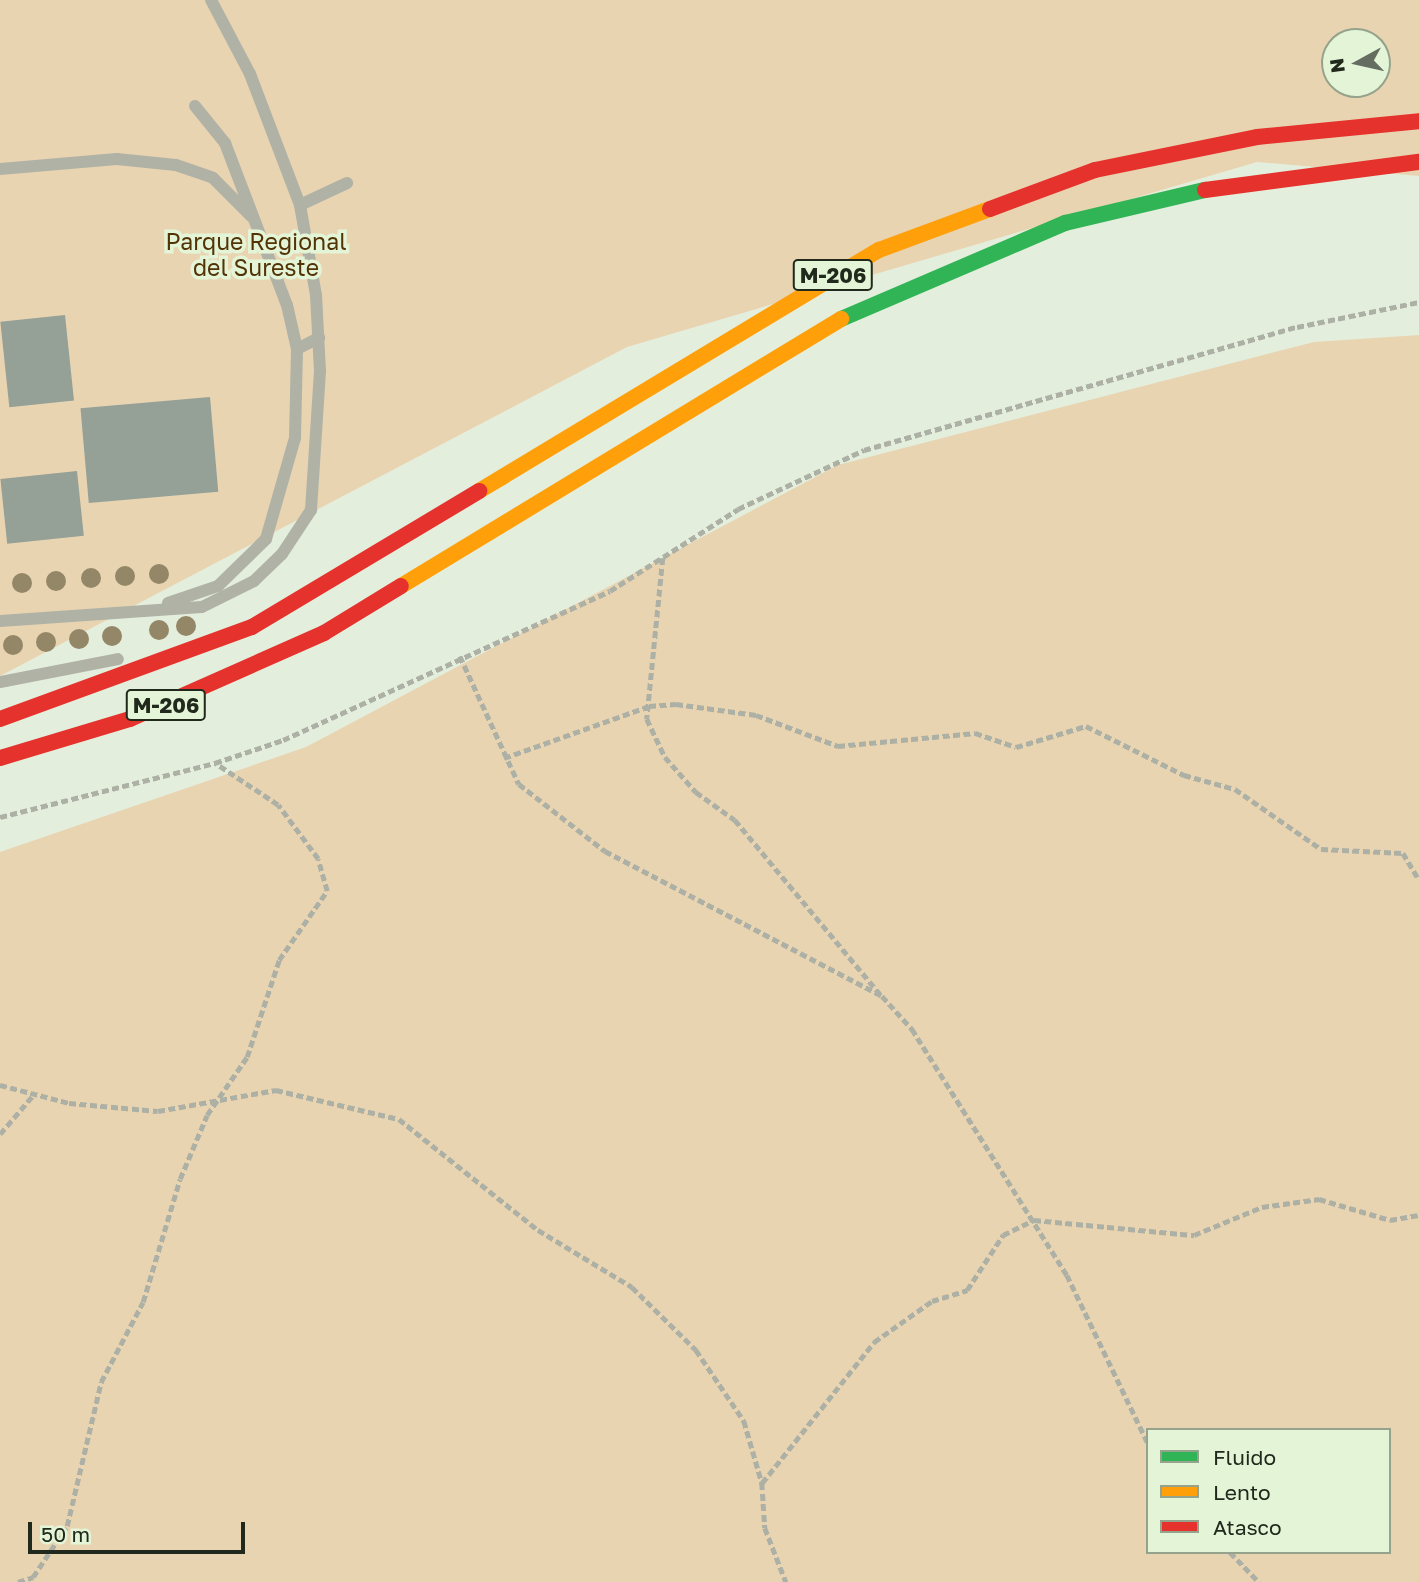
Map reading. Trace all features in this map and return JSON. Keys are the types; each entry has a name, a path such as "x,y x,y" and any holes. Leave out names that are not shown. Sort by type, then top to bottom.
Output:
{"main road":[{"name":"M-206","path":"0,719 209,646 312,593 879,250 1095,170 1257,136 1419,121"},
{"name":"M-206","path":"0,758 130,719 324,633 861,307 955,265 1065,223 1178,193 1419,162"}],"lane":[{"path":"0,621 157,607 202,607 254,581 282,554 311,510 318,338 300,205 250,74 211,0"},
{"path":"157,607 218,586 266,539 295,438 297,349 254,219 225,143 195,106"},
{"path":"0,169 117,159 176,164 213,178 254,219"},
{"path":"300,205 347,183"},
{"path":"297,349 318,338"},
{"path":"0,682 209,646"}],"path":[{"path":"0,817 215,763 282,740 460,656 610,592 803,474 864,450 1297,327 1419,302"},
{"path":"663,558 647,719 665,757 696,792 736,820 882,996 944,1076 1034,1220 1146,1439"},
{"path":"460,656 503,758 519,784 605,851 882,996"},
{"path":"503,758 649,706 756,715 838,746 975,733 1017,747 1086,726 1184,775 1235,789 1321,849 1403,853 1419,880"},
{"path":"18,1582 33,1577 67,1526 100,1382 143,1302 180,1179 213,1106 247,1057 279,960 327,891 318,859 278,805 215,763"},
{"path":"0,1086 34,1094 158,1111 213,1106 276,1090 399,1119 538,1230 632,1287 696,1350 744,1421 762,1483 765,1528 786,1582"},
{"path":"0,1135 34,1094"},
{"path":"762,1483 874,1342 932,1301 967,1290 1003,1235 1034,1220 1194,1235 1262,1207 1319,1199 1390,1220 1419,1215"},
{"path":"1232,1554 1259,1582"}],"green space":[{"name":"Parque Regional del Sureste","path":"0,0 1419,0 1419,176 1257,162 627,347 0,676"},
{"path":"1419,335 1419,1582 0,1582 0,852 306,747 838,465 1314,342"}],"building":[{"path":"65,315 74,401 9,407 0,322"},
{"path":"210,397 218,492 89,503 80,408"},
{"path":"77,471 84,536 7,544 0,479"}],"traffic: fast":[{"path":"841,319 1065,223 1205,190"}],"traffic: slow":[{"path":"479,491 879,250 990,209"},
{"path":"401,586 841,319"}],"traffic: jam":[{"path":"990,209 1095,170 1257,137 1419,121"},
{"path":"1205,190 1419,162"},
{"path":"0,719 252,627 479,491"},
{"path":"0,758 130,719 324,633 401,586"}]}
